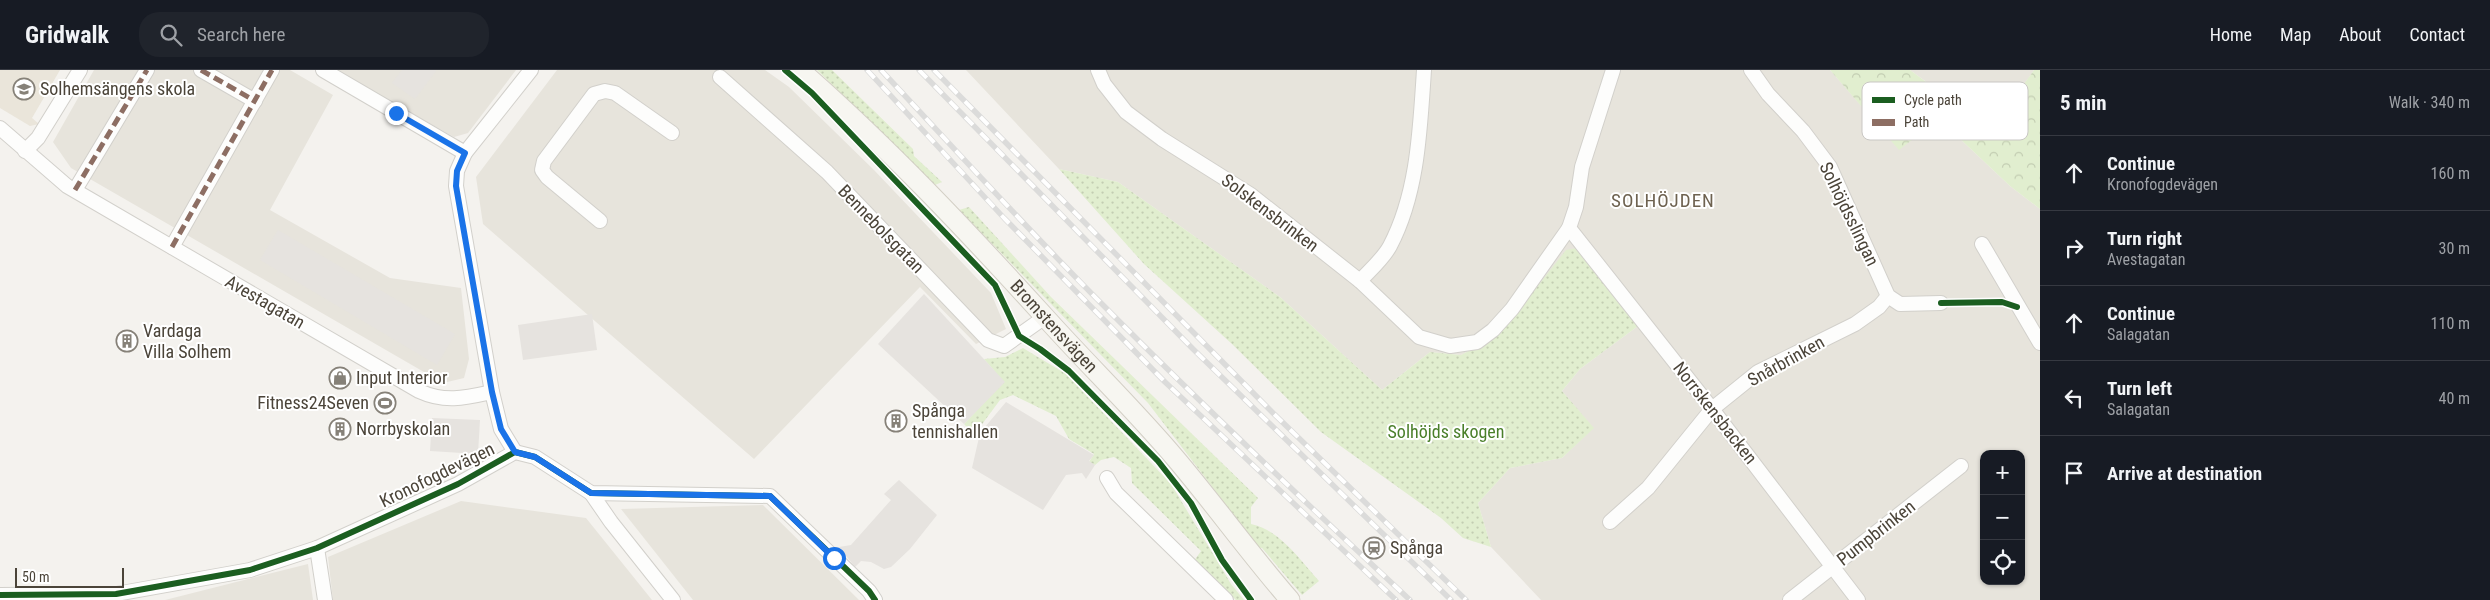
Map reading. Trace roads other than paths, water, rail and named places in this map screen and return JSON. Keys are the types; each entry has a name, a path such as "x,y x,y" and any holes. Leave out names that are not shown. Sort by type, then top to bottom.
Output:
{"street":[{"path":"25,151 38,138 80,70"},
{"path":"75,190 147,70"},
{"path":"201,70 255,101"},
{"path":"172,247 272,70"},
{"path":"323,70 465,153"},
{"path":"515,452 501,429 492,392 456,186 457,171 465,153 530,70"},
{"name":"Bromstensvägen","path":"800,70 874,139 1016,283 1045,317 1111,385 1177,459 1258,564 1290,600"},
{"name":"Solskensbrinken","path":"1098,70 1104,84 1126,112 1162,139 1250,195 1360,281 1419,337 1450,346 1477,342 1493,330 1512,309 1569,228"},
{"path":"1360,281 1389,248 1404,214 1414,175 1421,118 1424,70"},
{"path":"1569,228 1576,207 1582,167 1613,70"},
{"name":"Solhöjdsslingan","path":"1751,70 1768,94 1803,131 1830,167 1888,296"},
{"name":"Bennebolsgatan","path":"720,76 827,172 988,340 1004,346 1045,317"},
{"path":"600,221 547,177 542,170 544,161 594,94 605,90 616,94 672,133"},
{"name":"Avestagatan","path":"0,128 25,151 75,190 434,398 449,399 492,392"},
{"name":"Norrskensbacken","path":"1569,228 1712,409 1858,600"},
{"path":"1982,244 2040,343"},
{"path":"1888,296 1900,304 1941,303"},
{"name":"Snårbrinken","path":"1610,522 1648,488 1712,409 1758,372 1855,324 1879,307 1888,296"},
{"name":"Kronofogdevägen","path":"0,595 116,594 250,570 317,548 458,484 515,452 535,457 591,493"},
{"name":"Pumpbrinken","path":"1790,600 1961,466"},
{"path":"1107,478 1116,493 1226,600"},
{"path":"591,493 610,522 673,600"},
{"path":"591,493 770,496 869,591 875,600"},
{"path":"317,548 324,600"}],"railway":[{"path":"867,70 1004,218 1165,382 1396,600"},
{"path":"881,70 1102,304 1254,453 1410,600"},
{"path":"919,70 1193,349 1451,600"},
{"path":"934,70 1273,413 1466,600"}],"place":[{"name":"Solhemsängens skola","path":"24,89"},
{"name":"Vardaga Villa Solhem","path":"127,341"},
{"name":"Input Interior","path":"340,378"},
{"name":"Fitness24Seven","path":"385,403"},
{"name":"Spånga tennishallen","path":"896,421"},
{"name":"Norrbyskolan","path":"340,429"},
{"name":"Spånga","path":"1374,548"}],"district":[{"name":"SOLHÖJDEN","path":"1663,200"}],"park label":[{"name":"Solhöjds skogen","path":"1446,432"}]}
